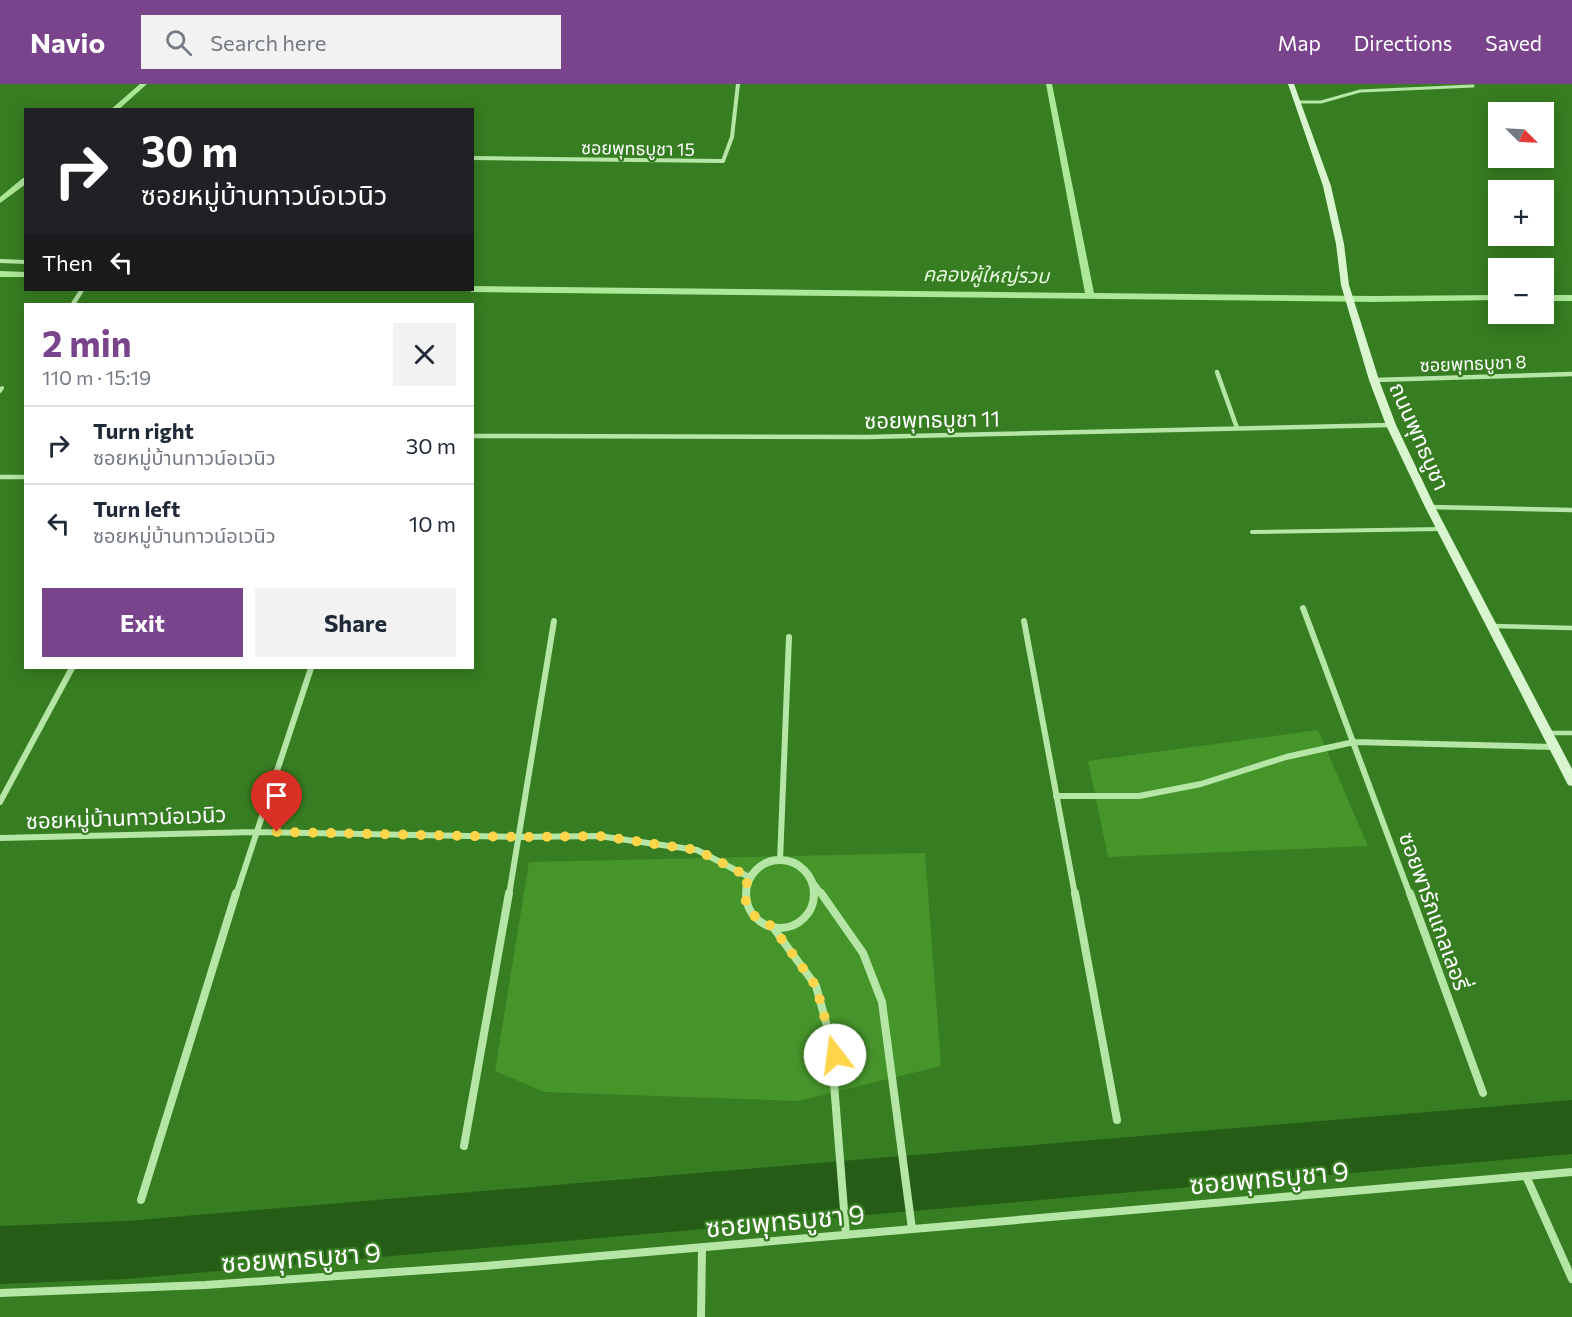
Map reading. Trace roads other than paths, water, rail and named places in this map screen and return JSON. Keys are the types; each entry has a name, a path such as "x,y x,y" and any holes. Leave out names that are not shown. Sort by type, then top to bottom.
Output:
{"main road":[{"name":"ถนนพุทธบูชา","path":"1291,84 1327,186 1340,244 1345,285 1374,380 1391,425 1441,529 1572,781"}],"street":[{"name":"ซอยพุทธบูชา 15","path":"474,158 723,161 727,158 732,135 738,84"},
{"path":"0,261 24,262"},
{"path":"1217,372 1237,428"},
{"name":"ซอยพุทธบูชา 8","path":"1374,380 1572,374"},
{"name":"ซอยพุทธบูชา 11","path":"474,436 867,437 1391,425"},
{"path":"0,477 24,477"},
{"path":"1430,507 1572,510"},
{"name":"ซอยพารักแกลเลอรี่","path":"1303,608 1483,1093"},
{"path":"464,1146 519,837 554,621"},
{"path":"1024,621 1117,1120"},
{"path":"780,861 789,637"},
{"path":"0,802 71,669"},
{"path":"141,1200 255,832 311,669"},
{"path":"1056,796 1139,796 1201,784 1286,757 1354,742 1555,747"},
{"name":"ซอยหมู่บ้านทาวน์อเวนิว","path":"0,838 255,832 519,837 599,836 697,850 749,877"},
{"path":"815,885 815,902 804,918 784,927 761,922 746,907 744,897 749,877 757,868 780,861 798,865 811,877 863,953 882,1002 912,1229"},
{"path":"772,926 816,986 835,1055 833,1071 846,1235"},
{"name":"ซอยพุทธบูชา 9","path":"0,1293 205,1285 702,1249 1572,1172"},
{"path":"1526,1176 1572,1279"},
{"path":"701,1317 702,1249"}],"lane":[{"path":"1298,102 1328,101 1360,91 1427,86 1473,86"},
{"path":"1252,532 1441,529"},
{"path":"1492,626 1572,628"},
{"path":"1548,733 1572,733"}],"waterway":[{"path":"115,108 144,84"},
{"path":"1049,84 1090,296"},
{"path":"0,201 24,182"},
{"name":"คลองผู้ใหญ่รวบ","path":"0,274 24,275"},
{"name":"คลองผู้ใหญ่รวบ","path":"474,289 1090,296"},
{"name":"คลองผู้ใหญ่รวบ","path":"1090,296 1488,298"},
{"name":"คลองผู้ใหญ่รวบ","path":"1554,298 1572,298"},
{"path":"0,1255 126,1250 1572,1127"}]}
